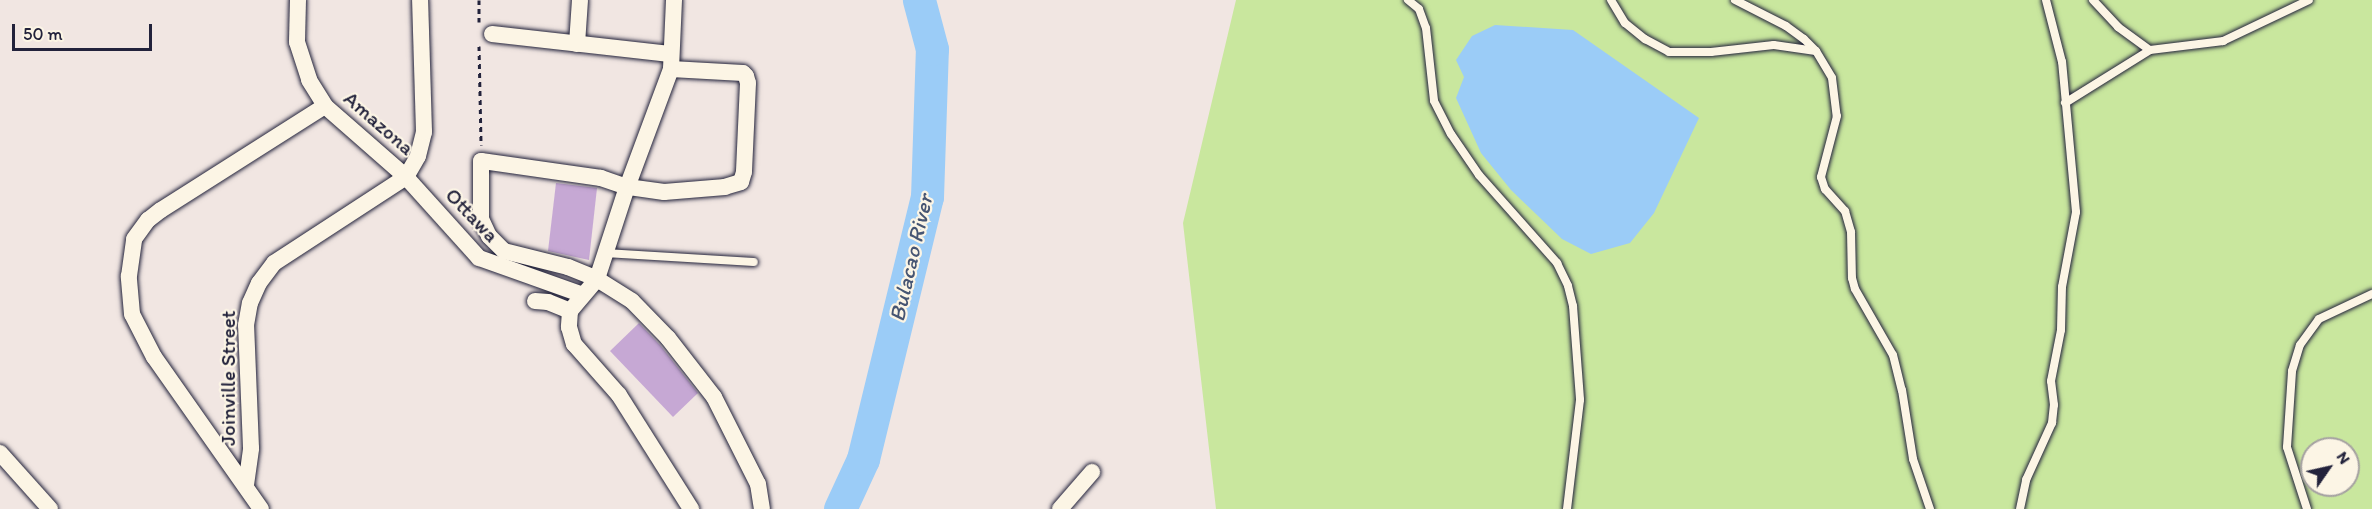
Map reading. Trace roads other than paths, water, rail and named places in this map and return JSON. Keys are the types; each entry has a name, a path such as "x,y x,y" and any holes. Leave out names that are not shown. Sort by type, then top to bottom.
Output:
{"street":[{"name":"Amazona","path":"298,0 297,42 309,80 325,106 406,177"},
{"path":"406,177 418,156 424,132 420,0"},
{"path":"577,44 580,0"},
{"path":"674,0 671,62 597,279 570,311 569,327 574,344 619,395 691,509"},
{"path":"492,34 577,44 671,62 743,72 746,76 748,83 744,178 737,184 663,192 627,187 601,178 481,161 481,219 489,236 504,251 543,260 597,279 632,301 668,338 714,397 758,483 762,509"},
{"path":"261,509 154,357 132,314 129,276 134,239 148,220 161,210 325,106"},
{"name":"Ottawa","path":"406,177 479,258 583,295"},
{"name":"Joinville Street","path":"246,485 251,448 246,325 250,303 259,283 274,263 406,177"},
{"path":"535,301 548,302 570,311"},
{"path":"0,453 50,509"},
{"path":"1060,509 1092,471"}],"lane":[{"path":"1408,0 1419,9 1426,28 1434,101 1451,134 1479,175 1557,263 1568,286 1573,306 1580,400 1567,509"},
{"path":"1611,0 1625,23 1645,39 1669,52 1711,52 1774,45 1816,51"},
{"path":"1735,0 1786,26 1816,51 1832,78 1836,116 1821,177 1825,189 1845,211 1851,232 1852,278 1855,289 1893,355 1902,390 1912,459 1930,509"},
{"path":"2020,509 2026,480 2052,423 2054,405 2051,381 2061,330 2062,287 2076,212 2062,62 2046,0"},
{"path":"2092,0 2118,27 2150,50"},
{"path":"2065,103 2150,50 2223,42 2309,0"},
{"path":"604,253 754,262"},
{"path":"2307,509 2286,447 2292,371 2300,345 2319,319 2372,294"}],"water":[{"path":"1495,25 1573,30 1699,118 1654,213 1630,243 1591,254 1562,239 1511,190 1481,153 1456,98 1464,77 1456,60 1472,36"}],"waterway":[{"name":"Bulacao River","path":"840,509 863,459 927,197 932,49 919,0"}]}
